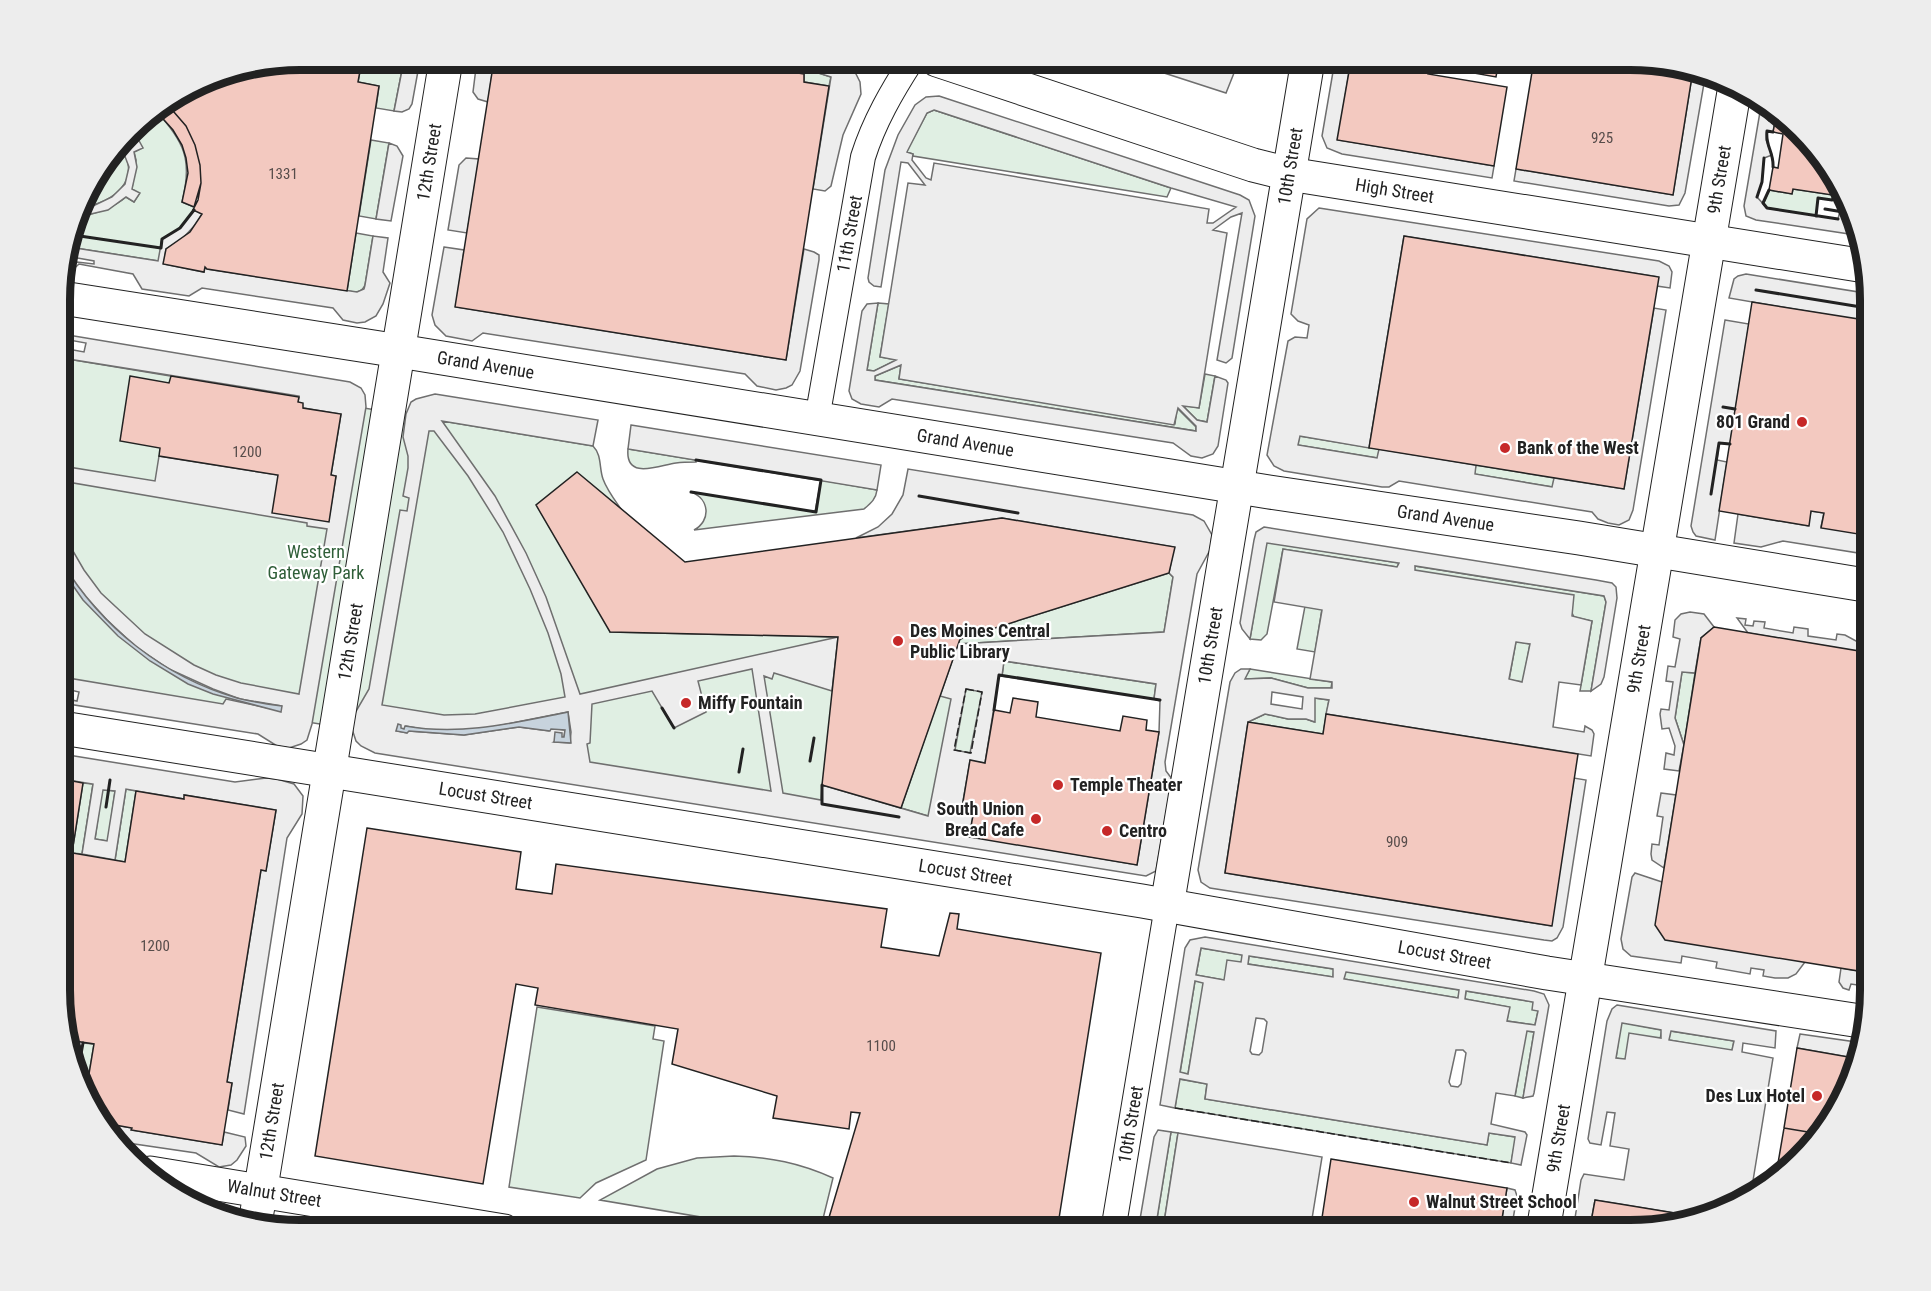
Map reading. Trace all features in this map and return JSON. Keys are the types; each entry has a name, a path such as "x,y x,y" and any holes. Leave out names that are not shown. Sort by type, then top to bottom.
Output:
{"main road":[{"name":"12th Street","path":"256,1216 444,70"},
{"name":"High Street","path":"967,70 1253,165 1289,174 1858,265"},
{"name":"10th Street","path":"1167,906 1306,70"},
{"name":"9th Street","path":"1545,1220 1733,95"},
{"name":"Grand Avenue","path":"70,299 1237,487 1657,550 1860,584"},
{"name":"Locust Street","path":"70,729 1167,906 1586,979 1859,1021"},
{"name":"Walnut Street","path":"163,1175 437,1220"}],"street":[{"name":"11th Street","path":"817,419 859,171 873,129 906,70"},
{"name":"10th Street","path":"1115,1220 1167,906"}],"green space":[{"path":"360,70 402,70 394,111 376,108 379,86 358,82"},
{"path":"780,70 809,70 831,77 829,86 804,82 804,74"},
{"path":"934,110 1171,188 1167,197 913,156 906,152 927,113"},
{"path":"161,117 184,152 187,174 182,202 194,207 187,222 173,234 162,239 159,261 77,248 87,215 115,205 126,197 134,202 139,194 132,189 136,160 134,152 142,148 133,144"},
{"path":"371,140 389,143 376,219 359,216"},
{"path":"124,153 129,170 126,180 114,195 91,206 101,186"},
{"path":"1793,189 1833,195 1832,200 1818,198 1816,216 1767,208 1763,205 1769,190 1792,194"},
{"path":"356,233 373,236 365,285 362,290 355,292 347,291"},
{"path":"878,303 889,304 880,357 897,360 874,371 867,370"},
{"name":"Western Gateway Park","path":"70,359 593,446 598,453 605,483 621,509 610,632 838,637 822,804 70,684"},
{"path":"901,365 899,379 1175,424 1177,408 1196,427 1196,431 875,380 875,376"},
{"path":"1205,374 1215,376 1207,422 1197,420 1182,405 1199,408"},
{"path":"1299,436 1379,449 1378,458 1298,445"},
{"path":"628,449 696,460 696,462 638,468 632,465"},
{"path":"1476,465 1554,478 1553,487 1474,474"},
{"path":"821,480 877,490 873,501 864,509 694,530 700,526 706,516 706,510 702,500 691,492 815,512"},
{"path":"1266,542 1399,563 1397,567 1283,549 1267,634 1261,640 1250,639"},
{"path":"1415,566 1604,596 1606,602 1591,691 1580,691 1592,621 1574,617 1572,613 1414,570"},
{"path":"1169,573 1173,577 1164,632 958,644 960,639"},
{"path":"1305,606 1322,609 1315,652 1297,649"},
{"path":"1516,641 1530,644 1523,682 1509,680"},
{"path":"1004,661 1156,684 1154,699 1002,676"},
{"path":"949,668 999,675 970,761 962,807 974,810 928,816 901,808"},
{"path":"1250,669 1332,682 1331,688 1308,688 1271,678 1244,679"},
{"path":"1682,672 1695,673 1684,745 1675,718"},
{"path":"1314,698 1329,700 1323,734 1248,722 1265,714 1314,722"},
{"path":"83,783 93,784 82,854 72,853"},
{"path":"102,789 115,791 108,841 95,839"},
{"path":"126,789 136,791 125,862 115,860"},
{"path":"1201,948 1243,955 1241,963 1224,980 1196,975"},
{"path":"1249,956 1334,969 1333,977 1248,964"},
{"path":"1345,971 1460,990 1458,998 1344,979"},
{"path":"1195,981 1204,982 1188,1074 1180,1073"},
{"path":"1466,991 1534,1002 1538,1011 1535,1025 1507,1021 1509,1007 1465,999"},
{"path":"537,1007 655,1026 653,1039 664,1041 646,1160 596,1183 580,1198 509,1187"},
{"path":"1621,1022 1662,1030 1660,1039 1625,1060 1616,1058"},
{"path":"1526,1031 1534,1032 1523,1098 1515,1096"},
{"path":"1670,1031 1734,1041 1732,1051 1669,1040"},
{"path":"83,1043 94,1044 88,1079 83,1064 80,1057"},
{"path":"1179,1079 1207,1084 1205,1099 1487,1145 1489,1133 1516,1137 1511,1163 1175,1108"},
{"path":"1171,1132 1178,1133 1164,1220 1157,1220"},
{"path":"734,1156 760,1158 809,1168 833,1178 823,1220 719,1220 600,1200 657,1169 697,1158"}],"shaded area":[{"path":"402,70 418,70 412,104 409,109 402,112 394,111"},
{"path":"476,70 493,70 488,102 478,99 473,92"},
{"path":"809,70 850,70 856,74 860,82 861,94 843,135 831,186 825,191 813,189 831,77"},
{"path":"1155,70 1241,70 1234,73 1226,93"},
{"path":"1241,70 1257,70 1256,73"},
{"path":"1333,70 1349,70 1338,140 1494,166 1492,178 1342,154 1327,148 1322,136"},
{"path":"1692,79 1704,83 1685,193 1679,205 1669,206 1514,181 1516,169 1673,195"},
{"path":"939,96 1240,195 1249,200 1255,216 1232,358 1226,363 1217,360 1242,213 1231,217 1213,230 1227,233 1199,408 1183,406 1197,420 1207,422 1215,376 1228,383 1218,446 1213,454 1202,458 1191,456 1173,443 892,399 879,407 861,404 852,399 849,391 862,311 867,304 878,303 867,370 874,371 896,360 880,357 908,183 925,185 908,163 901,162 881,287 874,286 868,278 885,170 898,135 915,105 926,97","holes":["934,110 1171,188 1236,207 1213,223 1207,223 1209,209 934,163 931,180 926,178 912,160 913,154 907,152 927,113","901,365 899,379 1174,425 1178,408 1196,426 1196,431 875,380 875,376"]},
{"path":"1760,111 1770,117 1769,120 1775,122 1773,132 1767,132 1766,140 1772,155 1764,158 1762,182 1757,197 1767,208 1838,219 1840,211 1843,212 1851,234 1756,220 1746,216 1744,206"},
{"path":"138,138 143,148 134,152 137,167 132,189 140,193 134,202 126,197 108,210 87,215 91,206 112,197 125,184 129,167 124,154"},
{"path":"389,143 397,146 403,156 391,221 376,219"},
{"path":"466,158 479,159 467,233 448,230 459,165"},
{"path":"1319,208 1659,261 1669,266 1672,272 1670,288 1657,286 1658,277 1404,236 1369,448 1300,436 1298,445 1377,458 1379,449 1476,465 1475,474 1552,487 1554,478 1624,489 1654,308 1666,310 1633,510 1629,520 1619,525 1598,519 1592,512 1399,481 1389,487 1382,487 1284,471 1274,466 1267,455 1288,341 1295,337 1307,338 1309,325 1298,321 1291,314 1307,219"},
{"path":"194,210 202,214 181,240 166,249 164,264 204,272 205,267 357,292 364,289 373,236 388,238 383,272 390,283 376,316 365,322 357,323 343,320 333,308 202,288 189,296 142,289 133,274 79,264 72,270 77,262 94,264 94,261 75,258 77,248 158,261 162,239 180,228"},
{"path":"444,247 464,250 456,307 786,360 804,249 814,252 819,255 819,260 800,371 792,385 776,390 757,386 745,374 483,333 472,341 446,336 435,325 432,315"},
{"path":"1746,274 1860,292 1860,319 1729,298 1734,279"},
{"path":"1725,320 1749,324 1730,444 1719,443 1717,460 1727,462 1715,540 1696,536 1691,526"},
{"path":"70,335 350,382 361,388 365,395 366,407 312,724 307,740 289,748 277,746 258,734 70,704 70,700 77,701 79,692 70,690 70,678 223,704 226,699 272,709 282,706 240,699 213,689 169,669 135,646 107,620 72,579 70,546 101,593 145,634 194,665 216,675 241,683 299,694 327,529 307,526 307,523 70,482 70,467 155,481 159,456 278,475 329,518 336,476 331,475 341,414 303,408 298,402 299,396 70,359 70,349 84,352 86,343 70,340"},
{"path":"435,394 598,420 593,446 442,421 495,496 526,553 546,597 580,694 838,637 832,691 774,673 772,679 764,676 783,793 821,800 822,785 928,816 951,699 940,696 958,644 1164,632 1173,577 1169,573 1174,547 1002,518 856,538 878,527 892,514 903,495 908,469 1193,515 1204,521 1212,535 1210,550 1197,574 1165,762 1166,771 1172,779 1156,871 1146,876 375,753 361,746 356,741 352,729 355,713 369,689 400,510 407,511 409,498 403,496 408,456 403,437 406,414 411,402","holes":["429,431 434,431 468,476 503,532 548,633 561,674 565,697 475,714 444,715 382,705","1004,661 1156,684 1154,699 1160,701 1159,732 1137,865 970,836 974,810 962,807 970,761 985,763 999,676 1002,676","752,669 771,791 590,762 587,744 590,743 592,704 652,691 674,728 706,712 698,681","966,689 982,692 970,753 955,750","568,712 571,732 570,743 554,742 564,737 565,730 550,728 549,731 519,727 464,735 397,731 406,726 428,730 477,730"]},
{"path":"631,425 881,465 877,490 628,449"},
{"path":"1811,511 1824,513 1821,527 1858,533 1860,518 1860,553 1783,541 1761,547 1734,543 1738,514 1808,526"},
{"path":"1264,527 1596,580 1612,583 1616,587 1617,598 1604,677 1601,684 1591,691 1606,602 1604,596 1415,566 1415,570 1574,595 1572,616 1592,621 1581,685 1559,682 1553,727 1584,732 1585,726 1592,730 1594,734 1591,756 1326,714 1329,700 1315,698 1315,722 1265,714 1248,722 1225,873 1551,926 1574,778 1586,780 1563,927 1557,938 1552,941 1544,940 1210,888 1201,882 1198,870 1230,682 1235,673 1241,669 1250,669 1245,679 1271,678 1308,688 1332,688 1332,682 1310,679 1322,610 1274,602 1283,549 1397,567 1399,563 1267,543 1250,639 1240,623 1256,532","holes":["1516,642 1530,644 1522,682 1509,679","1272,692 1303,697 1302,709 1271,704"]},
{"path":"70,574 115,628 160,663 210,689 243,699 282,706 281,712 213,694 188,684 150,661 118,636 83,600 70,581"},
{"path":"1690,612 1704,614 1714,627 1701,638 1695,673 1682,672 1675,718 1684,745 1679,771 1664,769 1666,753 1674,755 1675,746 1669,728 1662,729 1660,714 1661,709 1669,710 1673,682 1666,681 1668,666 1675,667 1680,639 1673,637 1675,620 1681,614"},
{"path":"1737,618 1746,619 1745,625 1753,626 1754,621 1765,622 1764,628 1793,633 1794,627 1808,629 1808,636 1836,640 1837,634 1845,635 1858,642 1860,652 1748,633"},
{"path":"568,712 571,743 554,742 555,732 562,733 564,737 565,730 551,729 550,731 519,727 464,735 396,731 398,724 404,729 405,726 426,729 467,729"},
{"path":"70,755 235,782 277,779 294,784 303,796 302,814 287,838 244,1114 228,1110 232,1083 227,1082 261,870 266,870 276,810 185,795 184,799 126,789 115,860 82,854 93,784 70,780","holes":["103,790 115,791 107,841 95,839"]},
{"path":"1661,793 1676,795 1664,868 1652,860 1651,854 1652,844 1659,845 1663,817 1657,816"},
{"path":"1635,873 1662,882 1805,962 1796,974 1788,978 1775,978 1763,976 1764,970 1751,968 1750,974 1716,968 1717,962 1682,956 1681,963 1631,956 1623,949 1621,939 1632,877"},
{"path":"1205,937 1544,994 1549,1005 1533,1096 1523,1098 1534,1032 1527,1031 1515,1096 1496,1093 1491,1124 1525,1132 1527,1135 1521,1165 1511,1163 1515,1137 1489,1133 1487,1145 1205,1099 1207,1084 1180,1079 1175,1108 1160,1105 1185,948 1190,940","holes":["1201,948 1242,955 1241,962 1227,960 1224,980 1196,975","1249,956 1333,969 1333,977 1248,964","1346,972 1459,990 1458,998 1344,979","1195,981 1203,983 1188,1074 1180,1072","1466,991 1533,1002 1532,1010 1538,1011 1535,1025 1507,1021 1510,1007 1465,999","1256,1018 1264,1019 1267,1022 1262,1052 1259,1055 1252,1054 1250,1051","1456,1050 1463,1050 1466,1053 1461,1084 1458,1087 1451,1086 1449,1082"]},
{"path":"1841,968 1860,971 1860,985 1851,984 1849,990 1843,988 1839,982"},
{"path":"1617,1005 1776,1031 1775,1048 1743,1043 1742,1052 1773,1058 1752,1186 1719,1203 1683,1214 1595,1200 1591,1220 1575,1220 1584,1174 1624,1180 1629,1149 1610,1146 1615,1113 1607,1112 1601,1145 1590,1143 1588,1139 1607,1021 1612,1009","holes":["1622,1023 1661,1030 1661,1038 1629,1033 1625,1059 1616,1058","1671,1031 1734,1041 1732,1050 1669,1040"]},
{"path":"1800,1034 1855,1042 1850,1057 1797,1048"},
{"path":"114,1125 132,1128 132,1130 222,1145 224,1132 245,1137 246,1146 231,1165 219,1167 196,1153 129,1143"},
{"path":"1158,1130 1171,1132 1157,1220 1140,1220 1154,1137"},
{"path":"1178,1133 1322,1157 1312,1220 1164,1220"},
{"path":"1507,1188 1515,1190 1517,1196 1513,1220 1502,1220"}],"building":[{"path":"360,70 358,82 379,86 347,291 205,267 204,272 163,264 166,249 190,232 202,214 193,210 198,200 201,183 200,165 195,145 186,126 172,110 212,88 241,78 270,72"},
{"path":"492,70 779,70 804,74 804,82 829,86 786,360 455,307"},
{"path":"1349,70 1429,70 1428,74 1507,87 1494,166 1337,140"},
{"path":"1456,70 1497,70 1496,77"},
{"path":"1532,70 1630,70 1661,72 1692,79 1673,195 1516,169"},
{"path":"172,110 186,126 195,145 200,165 201,183 194,207 182,202 188,173 182,145 161,117"},
{"path":"1775,122 1793,138 1813,160 1838,201 1832,200 1833,195 1793,189 1792,194 1769,190 1773,167 1778,168 1783,134 1773,132"},
{"path":"1404,236 1659,277 1624,489 1369,448"},
{"name":"801 Grand","path":"1752,302 1860,319 1860,518 1858,534 1821,528 1824,513 1811,511 1809,526 1719,511"},
{"path":"130,376 169,383 171,376 299,397 298,402 303,403 303,408 341,414 331,475 336,476 329,522 272,513 278,475 159,456 160,448 120,441"},
{"name":"Des Moines Central Public Library","path":"577,472 685,562 1002,518 1175,547 1169,573 960,639 901,808 822,785 838,637 610,632 536,505"},
{"path":"1714,627 1860,651 1860,971 1665,940 1655,925 1701,638"},
{"name":"Temple Theater","path":"1013,698 1038,702 1036,717 1120,731 1123,716 1147,720 1146,730 1159,732 1137,865 969,837 974,810 962,808 970,760 985,763 994,710 1010,713"},
{"path":"1326,714 1578,754 1552,926 1225,873 1248,722 1323,734"},
{"path":"70,781 83,783 72,853 125,862 136,791 184,799 184,795 276,810 266,871 261,870 227,1082 232,1083 222,1145 131,1130 132,1128 114,1125 88,1079 94,1044 76,1041 72,1021"},
{"path":"367,828 521,852 516,889 552,894 556,864 887,909 881,947 939,956 950,913 959,914 957,929 1101,953 1059,1220 828,1220 860,1113 851,1112 849,1129 773,1118 777,1096 672,1064 678,1029 535,1005 538,988 516,984 483,1184 315,1156"},
{"name":"Des Lux Hotel","path":"1797,1048 1850,1057 1837,1092 1812,1133 1784,1128"},
{"path":"1784,1128 1812,1133 1793,1153 1777,1167"},
{"name":"Walnut Street School","path":"1331,1159 1507,1188 1502,1220 1322,1220"},
{"path":"1595,1200 1683,1214 1646,1220 1591,1220"}],"fence":[{"path":"966,689 982,692 971,753 954,750 966,689"},
{"path":"1175,1108 1511,1163"}],"wall":[{"path":"1770,117 1769,120 1775,122"},
{"path":"1773,132 1767,131 1773,167"},
{"path":"1757,197 1762,182 1764,158"},
{"path":"1769,190 1763,203 1767,208 1838,219"},
{"path":"1816,216 1818,198 1832,200"},
{"path":"1825,209 1843,212"},
{"path":"80,236 161,248 162,239 180,228 194,210"},
{"path":"1756,290 1860,307"},
{"path":"1723,407 1735,409"},
{"path":"1720,425 1733,426"},
{"path":"1711,494 1719,443 1730,444"},
{"path":"691,492 816,512 821,480 696,460"},
{"path":"919,496 1018,513"},
{"path":"994,710 999,675 1160,700"},
{"path":"662,708 674,728"},
{"path":"810,761 814,738"},
{"path":"739,772 743,749"},
{"path":"106,807 110,780"},
{"path":"822,785 822,804 899,817"},
{"path":"80,1057 83,1043"}],"place":[{"name":"801 Grand","path":"1802,422"},
{"name":"Bank of the West","path":"1505,448"},
{"name":"Des Moines Central Public Library","path":"898,641"},
{"name":"Miffy Fountain","path":"686,703"},
{"name":"Temple Theater","path":"1058,785"},
{"name":"South Union Bread Cafe","path":"1036,819"},
{"name":"Centro","path":"1107,831"},
{"name":"Des Lux Hotel","path":"1817,1096"},
{"name":"Walnut Street School","path":"1414,1202"}]}
